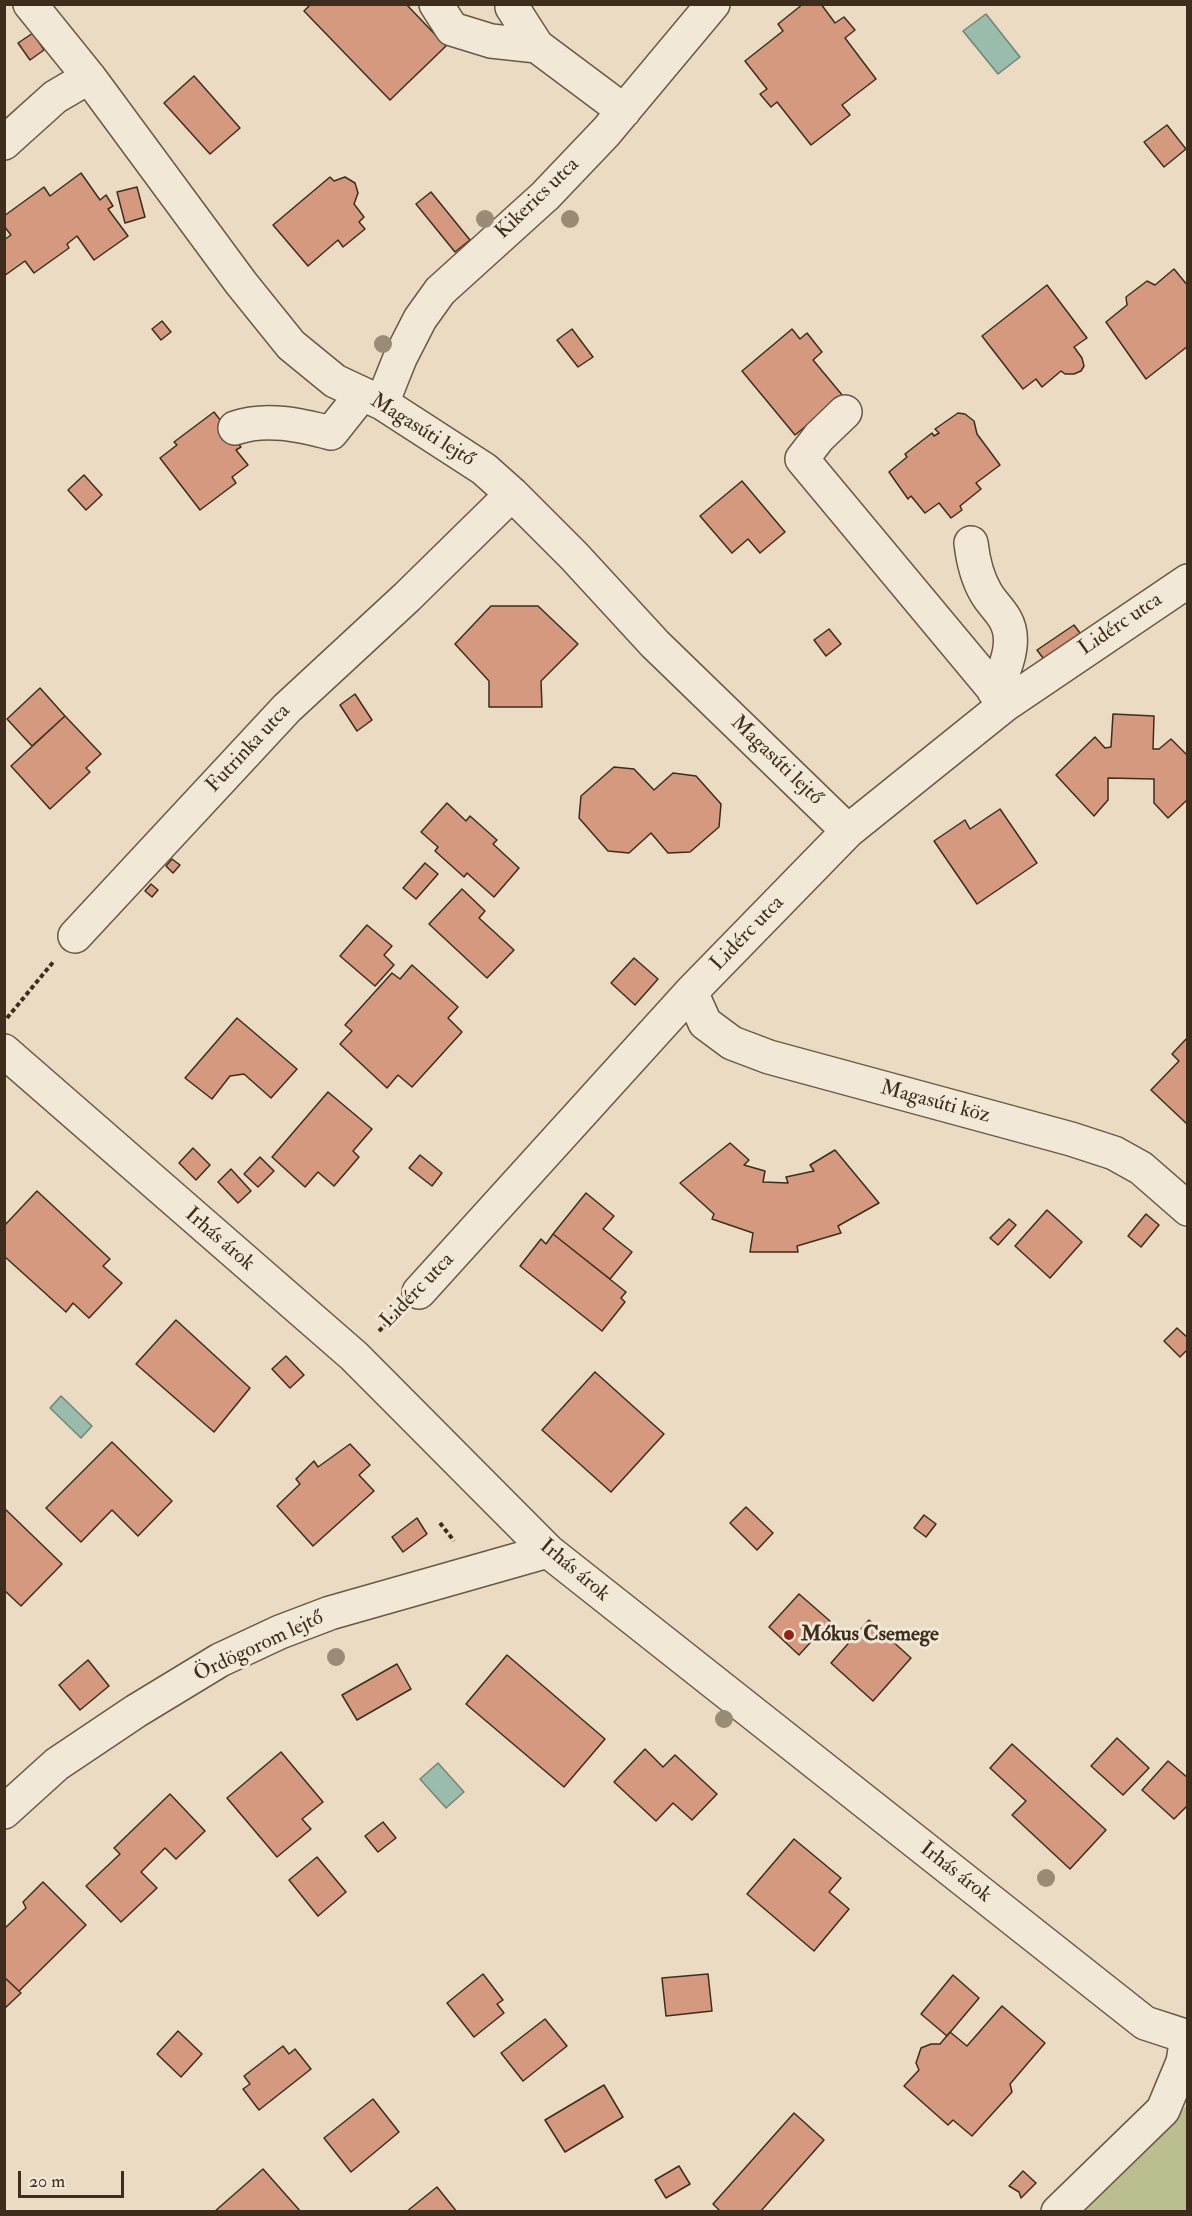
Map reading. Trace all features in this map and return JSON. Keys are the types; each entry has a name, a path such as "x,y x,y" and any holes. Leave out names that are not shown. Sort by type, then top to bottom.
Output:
{"street":[{"name":"Magasúti lejtő","path":"30,4 89,77 241,283 291,345 335,381 372,398 484,469 574,556 655,644 848,831"},
{"path":"436,4 452,29 491,41 537,46"},
{"name":"Kikerics utca","path":"236,428 250,423 299,424 331,433 372,398 440,291 545,196 624,111 713,4"},
{"path":"512,7 537,46 624,111"},
{"path":"4,143 56,97 89,77"},
{"path":"845,412 819,436 802,459 1000,697"},
{"name":"Futrinka utca","path":"75,936 287,708 407,597 512,494"},
{"path":"971,543 973,561 986,592 1007,622 1011,641 1000,697"},
{"name":"Lidérc utca","path":"419,1292 691,992 848,831 1000,697 1188,581"},
{"name":"Magasúti köz","path":"691,992 705,1023 732,1043 769,1057 1071,1139 1114,1153 1142,1168 1188,1209"},
{"name":"Irhás árok","path":"4,1051 18,1072 134,1166 354,1356 548,1551 1145,2023 1187,2037"},
{"name":"Ördögorom lejtő","path":"4,1812 57,1764 136,1711 220,1660 280,1632 330,1613 548,1551"},
{"path":"1058,2211 1164,2110 1183,2062 1187,2037"}],"path":[{"path":"4,1021 75,936"},
{"name":"Lidérc utca","path":"378,1332 419,1292"}],"shaded area":[{"path":"986,14 1020,57 998,74 963,31"},
{"path":"61,1396 92,1426 81,1438 50,1408"},
{"path":"438,1763 464,1792 446,1808 420,1779"},
{"path":"1187,2105 1187,2211 1076,2212 1166,2129"}],"building":[{"path":"311,4 406,4 446,46 390,100 304,11"},
{"path":"803,4 821,4 835,23 844,17 855,30 845,38 876,79 842,105 850,115 811,145 777,102 771,107 760,94 767,89 745,61 783,31 778,24"},
{"path":"33,33 44,50 30,60 18,43"},
{"path":"194,76 240,128 210,154 164,103"},
{"path":"1167,125 1186,149 1164,167 1144,142"},
{"path":"81,173 100,200 106,195 113,206 108,209 128,236 94,260 77,236 67,244 69,248 34,273 25,261 4,276 4,240 11,235 4,226 4,216 44,187 50,196"},
{"path":"330,177 334,181 345,177 355,183 358,193 354,204 364,217 359,222 365,229 343,247 338,240 308,266 273,225"},
{"path":"137,187 145,217 125,223 117,192"},
{"path":"431,192 470,240 455,252 416,204"},
{"path":"1174,269 1188,286 1188,346 1146,379 1106,322 1127,305 1126,297 1147,281 1155,285"},
{"path":"1047,285 1087,338 1074,347 1082,358 1084,366 1081,371 1074,374 1065,374 1061,371 1042,387 1036,379 1023,389 982,336"},
{"path":"162,321 171,332 161,340 152,329"},
{"path":"572,329 593,357 578,367 557,340"},
{"path":"792,329 800,339 807,333 822,352 813,360 843,396 795,435 742,371"},
{"path":"214,412 241,447 236,450 248,465 232,477 236,483 200,510 160,458 177,445 174,442"},
{"path":"958,413 965,414 974,421 977,434 1000,465 976,483 981,489 960,506 962,510 951,518 939,503 925,513 911,496 908,499 889,472 907,457 905,454 932,433 934,436 939,433 935,429"},
{"path":"84,475 102,495 86,510 68,490"},
{"path":"742,481 785,532 760,553 748,539 732,553 700,516"},
{"path":"491,606 538,606 578,644 541,681 542,707 489,707 489,681 455,644"},
{"path":"1074,625 1083,637 1046,662 1037,650"},
{"path":"829,629 841,644 826,656 814,640"},
{"path":"40,688 65,716 32,746 7,719"},
{"path":"355,694 372,720 357,731 340,705"},
{"path":"1113,714 1154,716 1153,749 1159,749 1171,739 1188,756 1188,799 1168,818 1154,803 1154,779 1108,778 1108,800 1094,816 1056,775 1095,737 1105,748 1111,747"},
{"path":"65,716 101,754 86,768 90,772 50,809 11,766"},
{"path":"614,767 634,769 654,790 673,773 696,776 721,804 719,827 690,852 668,853 651,833 629,853 608,851 579,818 581,796"},
{"path":"447,803 466,821 470,816 497,840 493,844 519,868 494,897 467,873 464,877 435,851 438,847 421,832"},
{"path":"1000,809 1037,863 977,904 934,841 965,820 970,829"},
{"path":"172,859 180,865 173,873 166,866"},
{"path":"425,863 438,874 416,899 403,888"},
{"path":"151,884 158,890 152,897 145,891"},
{"path":"462,889 485,911 479,918 514,950 487,978 429,924"},
{"path":"367,925 392,946 384,955 394,965 375,986 340,956"},
{"path":"634,958 658,979 635,1005 611,983"},
{"path":"412,965 458,1007 448,1018 462,1032 412,1087 398,1075 387,1088 340,1044 352,1031 345,1025 392,973 400,979"},
{"path":"237,1018 297,1069 271,1098 244,1074 230,1076 212,1099 185,1078"},
{"path":"1188,1037 1188,1125 1151,1090 1179,1061 1172,1054"},
{"path":"328,1092 372,1129 353,1151 359,1157 334,1186 318,1172 305,1187 272,1157"},
{"path":"730,1143 749,1160 744,1165 765,1171 763,1182 788,1183 786,1177 814,1171 810,1165 835,1150 879,1203 838,1226 841,1233 797,1246 798,1252 750,1252 753,1233 712,1219 714,1214 680,1183"},
{"path":"193,1148 210,1165 196,1180 179,1163"},
{"path":"420,1155 442,1173 432,1186 409,1168"},
{"path":"260,1157 274,1171 258,1187 244,1174"},
{"path":"231,1169 251,1191 238,1203 218,1182"},
{"path":"37,1191 110,1259 103,1266 122,1283 89,1318 73,1303 66,1312 4,1256 4,1226"},
{"path":"586,1193 614,1216 603,1229 632,1252 610,1279 553,1234"},
{"path":"1047,1210 1082,1242 1050,1278 1015,1246"},
{"path":"1146,1214 1159,1225 1141,1247 1128,1236"},
{"path":"1009,1219 1016,1225 998,1245 990,1238"},
{"path":"553,1234 626,1292 621,1298 625,1302 602,1331 520,1266 541,1239 546,1244"},
{"path":"176,1320 250,1388 214,1432 136,1364"},
{"path":"1177,1328 1188,1338 1188,1349 1180,1357 1164,1341"},
{"path":"286,1356 304,1375 290,1388 272,1369"},
{"path":"595,1372 664,1434 611,1492 542,1430"},
{"path":"112,1442 172,1501 138,1536 112,1510 81,1542 46,1508"},
{"path":"350,1444 370,1465 359,1475 374,1491 313,1546 277,1506 300,1484 296,1479 314,1461 318,1467"},
{"path":"746,1507 773,1533 757,1550 730,1523"},
{"path":"4,1508 62,1564 21,1606 4,1590"},
{"path":"924,1515 936,1524 926,1537 914,1528"},
{"path":"417,1518 427,1534 403,1552 392,1537"},
{"path":"799,1594 830,1621 799,1655 769,1627"},
{"path":"869,1620 911,1658 873,1701 831,1663"},
{"path":"507,1655 605,1739 564,1787 466,1704"},
{"path":"88,1660 109,1686 80,1710 59,1685"},
{"path":"397,1664 411,1689 357,1720 342,1695"},
{"path":"1117,1738 1149,1768 1123,1795 1091,1766"},
{"path":"1012,1744 1106,1830 1070,1869 1012,1815 1026,1801 990,1768"},
{"path":"645,1749 663,1767 675,1755 717,1794 692,1820 673,1803 656,1821 614,1782"},
{"path":"281,1752 323,1802 302,1819 311,1829 277,1857 227,1798"},
{"path":"1168,1761 1188,1778 1188,1805 1174,1819 1142,1790"},
{"path":"170,1794 205,1831 176,1859 165,1848 141,1872 157,1888 121,1922 86,1886 120,1854 114,1848"},
{"path":"383,1822 396,1838 378,1852 365,1836"},
{"path":"794,1839 841,1878 829,1892 849,1909 814,1951 747,1894"},
{"path":"317,1857 346,1892 318,1916 289,1880"},
{"path":"43,1882 86,1925 19,1991 4,1977 4,1929 26,1908 23,1902"},
{"path":"483,1974 503,2000 497,2004 504,2013 474,2037 447,2003"},
{"path":"708,1974 712,2011 666,2016 662,1978"},
{"path":"953,1975 979,1998 947,2036 921,2014"},
{"path":"4,1977 21,1993 4,2009"},
{"path":"1002,2006 1045,2043 1010,2084 1012,2092 972,2136 953,2120 948,2125 904,2086 919,2070 916,2063 921,2048 931,2044 940,2044 950,2032 967,2046"},
{"path":"545,2019 567,2046 523,2081 501,2053"},
{"path":"178,2031 202,2054 181,2077 157,2054"},
{"path":"283,2046 289,2054 295,2049 311,2069 259,2110 243,2089 250,2084 244,2076"},
{"path":"604,2085 623,2117 565,2152 545,2120"},
{"path":"373,2099 399,2132 351,2172 324,2138"},
{"path":"794,2113 824,2140 760,2212 721,2212 713,2204"},
{"path":"679,2166 690,2184 666,2198 655,2180"},
{"path":"263,2169 301,2212 214,2212"},
{"path":"1023,2171 1036,2183 1021,2198 1019,2192 1009,2186"},
{"path":"437,2187 457,2212 406,2212"}],"place":[{"name":"Mókus Csemege","path":"789,1635"}]}
